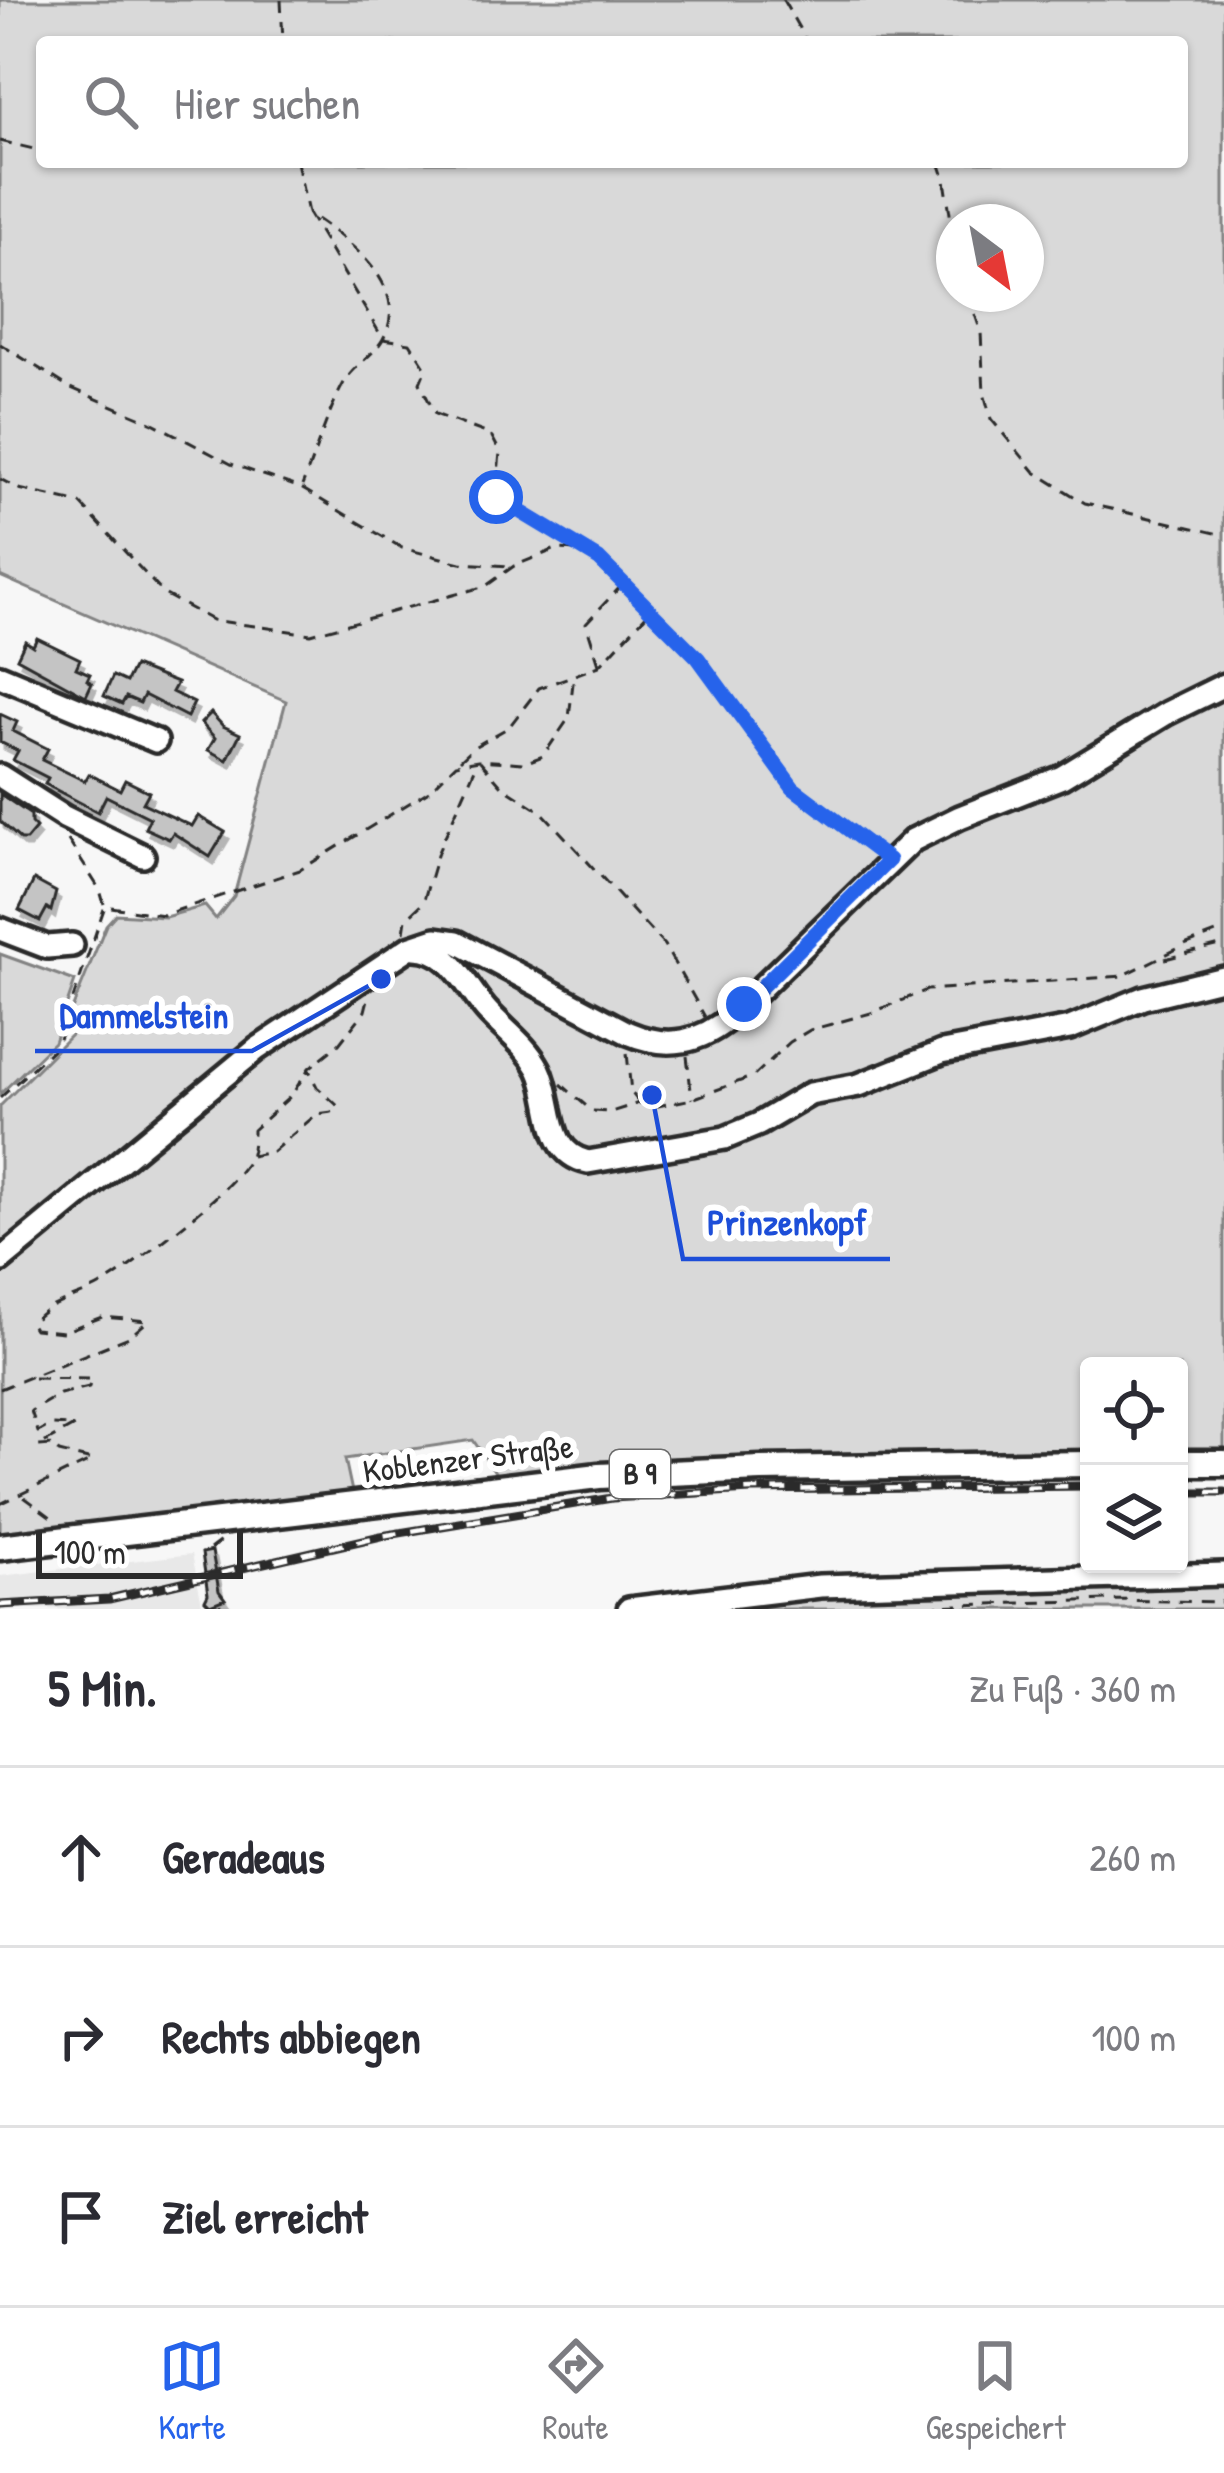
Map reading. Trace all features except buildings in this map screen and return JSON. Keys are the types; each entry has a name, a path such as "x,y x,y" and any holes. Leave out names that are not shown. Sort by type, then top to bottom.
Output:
{"main road":[{"path":"1188,1463 1224,1462"},
{"name":"Koblenzer Straße","path":"0,1547 599,1476 1080,1464"}],"street":[{"path":"0,676 156,742"},
{"path":"0,1261 257,1049 404,951 436,939 457,942 628,1033 649,1042 685,1042 713,1030 889,860 928,832 1062,777 1167,713 1224,685"},
{"path":"0,776 64,817 142,856"},
{"path":"0,929 47,946 72,945"},
{"path":"404,951 434,951 455,967 487,1011 527,1050 543,1077 557,1138 573,1158 588,1162 725,1138 748,1131 810,1094 859,1085 942,1052 1070,1028 1156,994 1224,978"},
{"path":"629,1609 820,1586 1224,1574"}],"path":[{"path":"281,0 283,36"},
{"path":"783,0 804,36"},
{"path":"0,141 36,150"},
{"path":"298,168 308,213 383,339"},
{"path":"941,168 949,204"},
{"path":"302,488 346,380 383,339 390,316 381,278 352,243 308,213"},
{"path":"975,312 982,332 984,393 991,419 1034,472 1085,503 1224,536"},
{"path":"383,339 410,343 426,368 420,383 435,414 491,435 500,452 496,497 599,559 698,658 793,788 889,860"},
{"path":"0,344 69,388 151,422 231,464 302,488 402,548 461,563 514,566"},
{"path":"0,479 20,489 80,503 164,594 212,620 311,634 486,586 565,540"},
{"path":"556,549 580,550"},
{"path":"599,666 586,623 623,584"},
{"path":"105,906 163,915 300,870 429,791 474,746 509,727 539,688 599,666 652,610"},
{"path":"456,764 478,760 524,763 543,756 568,718 574,674"},
{"path":"404,951 406,919 423,903 438,851 478,760"},
{"path":"478,760 502,786 542,812 664,945 713,1030"},
{"path":"0,1098 57,1045 105,906 69,841 64,817"},
{"path":"1157,961 1224,931"},
{"path":"543,1077 564,1086 592,1111 611,1112 639,1103 658,1106 754,1076 809,1030 871,1013 927,990 1107,979 1224,944"},
{"path":"0,1389 129,1336 148,1321 102,1317 64,1332 34,1329 31,1324 38,1313 101,1286 229,1183 251,1156 254,1130 291,1096 308,1069 339,1044 365,1011 370,990"},
{"path":"628,1033 626,1063 639,1103"},
{"path":"685,1042 692,1099"},
{"path":"251,1156 272,1152 316,1114 338,1106 317,1087 308,1069"},
{"path":"0,1504 92,1460 52,1445 38,1446 74,1426 51,1425 38,1432 32,1411 60,1394 88,1387 92,1379 29,1378"},
{"path":"22,1496 56,1521 54,1525"},
{"path":"208,1550 223,1538"},
{"path":"842,1609 1107,1600 1224,1602"}],"shaded area":[{"path":"0,0 1224,0 1224,1449 1188,1450 1188,1357 1080,1357 1080,1453 625,1466 497,1475 473,1440 345,1459 352,1492 0,1535 0,1106 75,1031 64,1029 106,925 116,914 165,917 205,906 216,919 234,896 286,701 0,576"},
{"path":"0,954 75,981 54,1042 0,1094"},
{"path":"192,1554 203,1609 0,1609 0,1576"},
{"path":"1224,1581 1224,1609 673,1609 821,1592"}],"railway":[{"path":"0,1605 109,1599 381,1536 612,1498 751,1490 1080,1486"},
{"path":"1188,1492 1224,1492"}],"place":[{"name":"Dammelstein","path":"381,979"},
{"name":"Prinzenkopf","path":"652,1095"}],"route":[{"path":"496,497 599,559 698,658 793,788 889,860 744,1004"}]}
